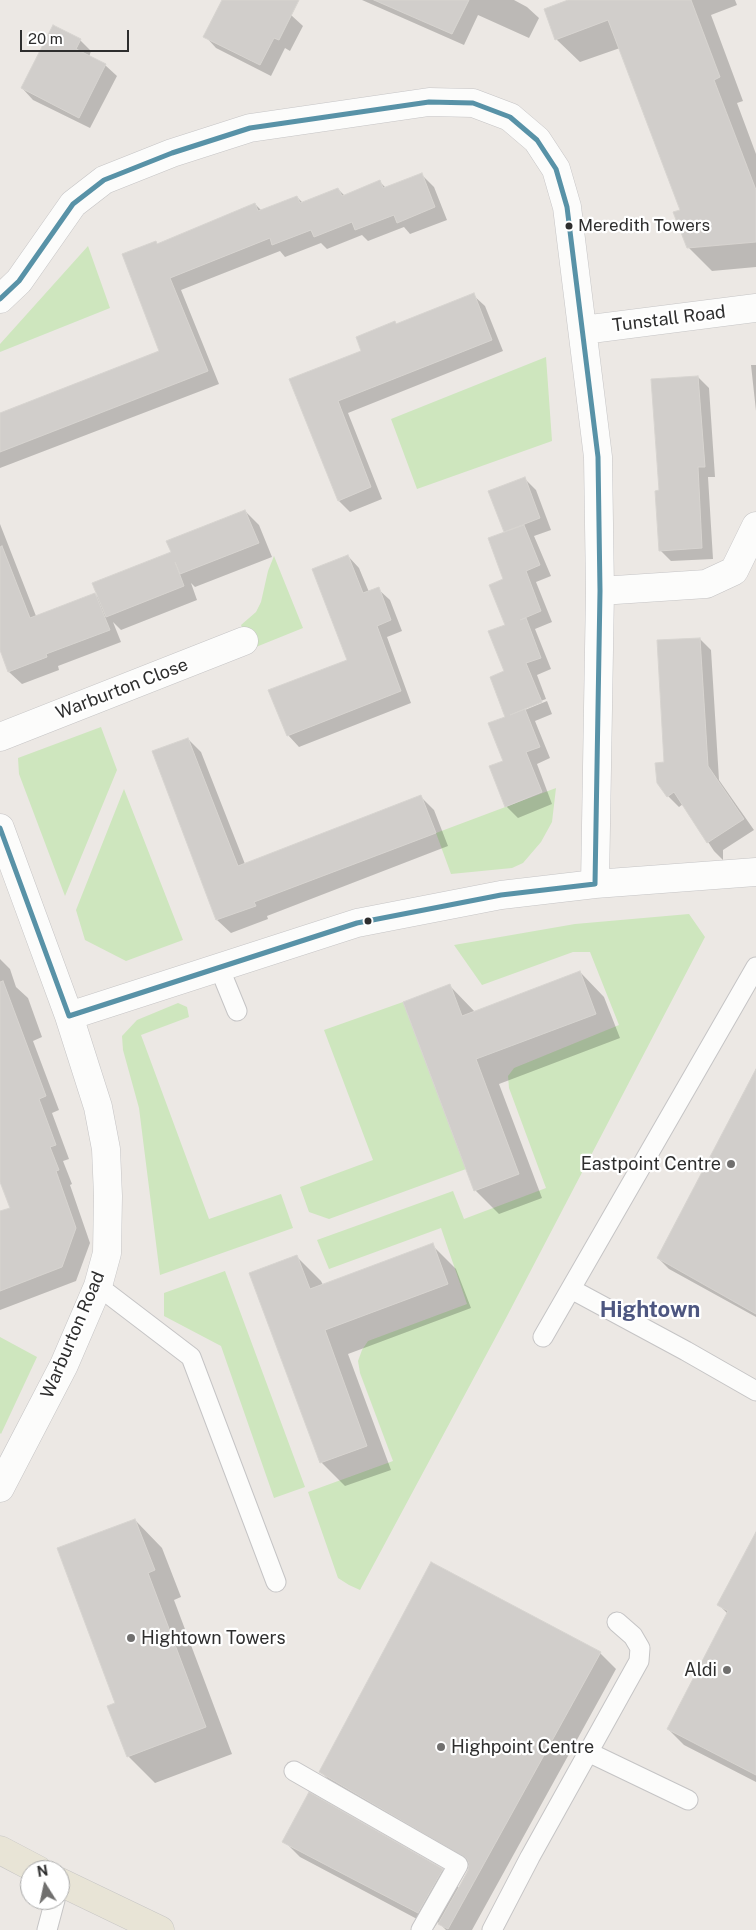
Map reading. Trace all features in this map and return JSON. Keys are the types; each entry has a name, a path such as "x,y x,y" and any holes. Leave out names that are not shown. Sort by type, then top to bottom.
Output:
{"main road":[{"path":"0,1850 20,1861"},
{"path":"70,1887 160,1930"}],"street":[{"path":"0,299 19,281 72,204 104,180 172,153 250,128 429,102 473,103 510,117 537,140 556,169 568,207 598,457 600,591 595,884"},
{"name":"Tunstall Road","path":"583,330 756,308"},
{"path":"600,591 706,584 734,571 756,526"},
{"name":"Warburton Close","path":"0,736 244,641"},
{"name":"Warburton Road","path":"0,828 6,859 69,1016 98,1107 106,1149 108,1196 107,1253 98,1286 64,1364 0,1488"},
{"path":"69,1016 358,922 501,895 595,884 756,872"}],"lane":[{"path":"219,966 236,1011"},
{"path":"543,1337 756,967"},
{"path":"98,1286 191,1357 276,1582"},
{"path":"571,1289 756,1391"},
{"path":"492,1930 530,1857 639,1662 640,1648 633,1636 617,1622"},
{"path":"588,1752 688,1800"},
{"path":"294,1771 458,1865 421,1930"},
{"path":"47,1930 52,1910"}],"green space":[{"path":"88,246 110,308 0,352 0,344"},
{"path":"546,357 552,441 417,489 391,419"},
{"path":"274,556 303,628 251,649 241,625 256,612 261,602 268,571"},
{"path":"101,727 117,770 65,896 19,774 18,758"},
{"path":"556,788 552,822 541,842 523,863 512,868 451,874 436,833"},
{"path":"124,789 183,940 126,961 85,940 76,910"},
{"path":"689,914 705,937 506,1318 360,1590 349,1585 338,1578 308,1492 393,1461 360,1373 358,1361 362,1350 368,1341 467,1304 441,1228 329,1269 317,1240 453,1191 464,1219 546,1188 509,1088 508,1076 514,1068 619,1025 590,952 573,952 482,985 454,945 575,924"},
{"path":"403,1002 466,1169 329,1219 309,1212 300,1187 373,1160 324,1030"},
{"path":"178,1003 187,1007 189,1017 141,1035 209,1219 281,1194 293,1228 160,1275 139,1108 123,1050 122,1036 137,1020"},
{"path":"225,1271 305,1487 274,1498 221,1346 164,1316 164,1293"},
{"path":"0,1337 37,1357 1,1434 0,1433"}],"building":[{"path":"222,0 299,0 279,40 274,38 260,65 203,37"},
{"path":"374,0 469,0 452,34"},
{"name":"Meredith Towers","path":"568,0 691,0 720,77 714,80 756,190 756,242 687,248 673,212 680,210 608,20 555,40 544,9"},
{"path":"53,25 81,39 76,49 106,64 79,118 21,88"},
{"path":"422,173 435,207 397,223 394,215 355,230 352,222 314,237 311,230 272,245 270,238 170,278 208,371 0,452 0,413 159,351 122,254 156,241 157,244 255,203 258,211 297,196 300,203 338,188 342,196 380,180 383,188"},
{"path":"474,293 492,340 338,401 371,487 338,501 289,379 361,351 356,337 395,321 396,324"},
{"path":"698,376 705,467 698,467 702,548 659,551 655,491 659,490 651,379"},
{"path":"525,477 540,518 504,532 488,491"},
{"path":"245,510 259,543 180,574 175,562 184,586 106,617 92,583 171,552 166,541"},
{"path":"524,525 540,565 526,571 541,611 520,620 526,618 541,658 526,663 542,702 510,715 525,709 540,747 526,752 542,792 505,807 489,766 503,761 488,723 505,717 490,677 504,671 488,631 505,625 489,585 503,579 488,538"},
{"path":"2,546 30,618 95,593 110,630 46,654 47,657 8,672 0,650 0,547"},
{"path":"348,555 363,593 379,587 391,620 377,626 401,691 287,736 268,690 347,660 312,569"},
{"path":"700,638 708,766 744,819 707,843 674,792 667,797 657,783 655,763 664,762 657,640"},
{"path":"188,738 238,866 421,795 436,833 254,902 256,906 216,920 152,751"},
{"path":"580,971 596,1014 476,1059 519,1174 474,1191 403,1002 450,984 462,1016"},
{"path":"3,981 46,1096 39,1099 56,1145 50,1147 59,1170 56,1171 76,1228 62,1267 0,1291 0,1211 10,1208 0,1182 0,982"},
{"name":"Eastpoint Centre","path":"756,1069 756,1314 657,1258"},
{"path":"433,1243 448,1284 325,1330 367,1446 320,1463 249,1273 297,1255 310,1289"},
{"name":"Hightown Towers","path":"135,1519 155,1570 148,1573 206,1727 127,1757 107,1706 115,1703 57,1548"},
{"name":"Aldi","path":"756,1532 756,1775 667,1729 728,1611 717,1605"},
{"name":"Highpoint Centre","path":"431,1562 601,1652 448,1929 438,1924 468,1871 469,1864 467,1859 319,1772"},
{"path":"309,1792 443,1869 418,1913 282,1842"}],"transit line":[{"path":"0,299 19,281 73,204 104,180 172,153 250,128 429,102 473,103 510,117 537,140 556,169 567,207 598,457 600,591 595,884"},
{"path":"0,828 69,1016"},
{"path":"69,1016 357,923 501,895 595,884"}],"place":[{"name":"Meredith Towers","path":"569,226"},
{"name":"Eastpoint Centre","path":"731,1164"},
{"name":"Hightown Towers","path":"131,1638"},
{"name":"Aldi","path":"727,1670"},
{"name":"Highpoint Centre","path":"441,1747"}],"district":[{"name":"Hightown","path":"650,1310"}]}
